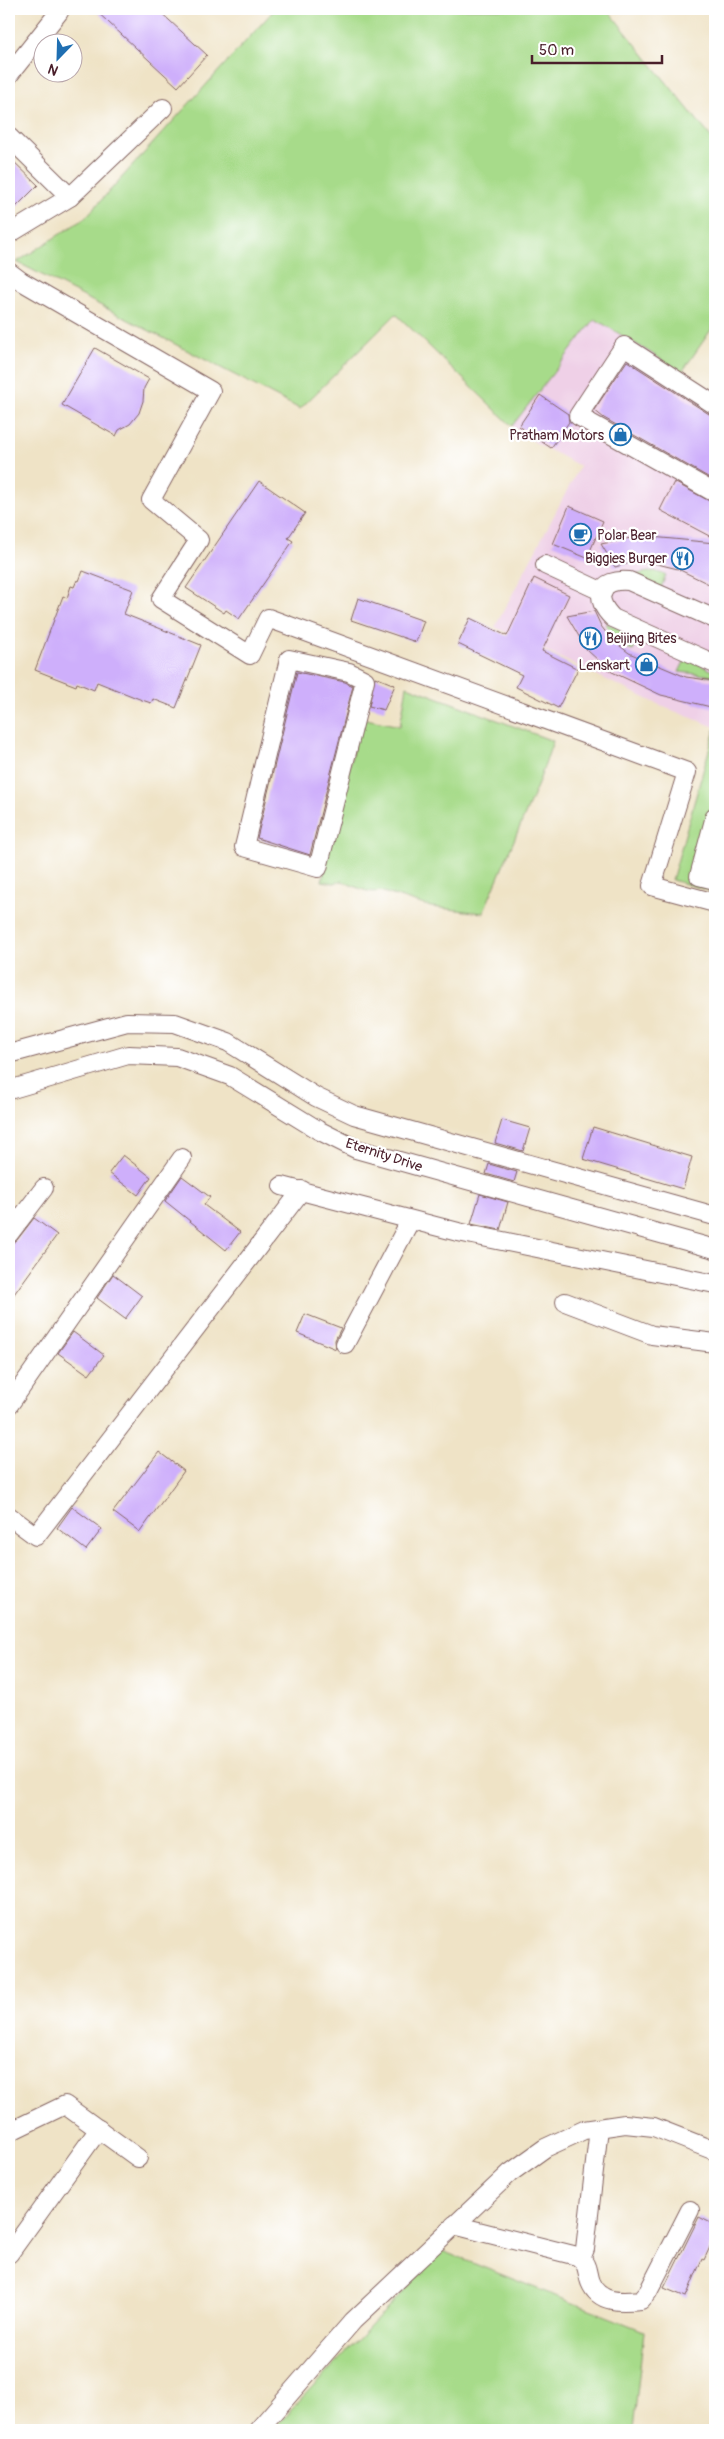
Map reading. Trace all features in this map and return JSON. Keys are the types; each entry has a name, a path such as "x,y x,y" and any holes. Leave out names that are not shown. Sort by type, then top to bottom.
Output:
{"street":[{"path":"9,76 59,12"},
{"path":"9,234 70,198 163,108"},
{"path":"9,137 70,198"},
{"path":"9,272 21,281 211,391 151,500 199,540 162,599 250,655 268,618 687,772 652,886 715,903"},
{"path":"715,405 624,346 578,416 715,493"},
{"path":"545,565 603,592"},
{"path":"715,620 629,581 616,580 605,586 601,597 602,607 613,618 715,664"},
{"path":"326,667 332,641"},
{"path":"289,659 326,667 348,672 364,680 318,868 244,847 289,659"},
{"path":"715,816 699,876 715,880"},
{"name":"Eternity Drive","path":"9,1054 127,1022 176,1023 228,1042 316,1097 354,1115 715,1216"},
{"name":"Eternity Drive","path":"9,1090 128,1055 177,1056 230,1076 318,1130 356,1149 715,1249"},
{"path":"9,1405 182,1158"},
{"path":"282,1186 497,1241 715,1284"},
{"path":"9,1234 44,1188"},
{"path":"9,1516 36,1536 302,1190"},
{"path":"345,1344 410,1220"},
{"path":"565,1302 652,1334 715,1344"},
{"path":"9,2132 65,2105 138,2158"},
{"path":"258,2430 353,2321 510,2173 545,2148 584,2130 625,2124 654,2128 715,2150"},
{"path":"581,2259 585,2249 599,2128"},
{"path":"9,2254 99,2129"},
{"path":"454,2224 581,2259 585,2263 590,2282 597,2293 610,2301 626,2302 641,2300 648,2292 690,2210"}],"shaded area":[{"path":"595,319 715,392 715,727 664,707 495,627 580,466 536,443 512,426"}],"green space":[{"path":"275,9 607,9 715,142 715,324 682,372 595,319 512,426 396,314 300,409 17,262 85,218"},
{"path":"654,571 666,575 661,588 637,577 638,574"},
{"path":"607,623 639,637 633,651 623,645 606,626"},
{"path":"686,658 715,672 715,676 679,672"},
{"path":"407,686 553,741 538,784 483,913 431,907 380,891 366,891 342,881 334,883 322,881 361,718 400,726"},
{"path":"715,729 715,892 672,880"},
{"path":"442,2251 644,2331 633,2430 286,2430 276,2426"}],"building":[{"path":"94,9 157,9 207,55 178,87"},
{"path":"9,157 38,185 9,214"},
{"path":"95,348 149,379 144,388 143,401 139,413 130,424 119,430 116,436 62,405"},
{"path":"627,361 715,416 715,481 604,418 594,410"},
{"path":"540,395 568,414 569,422 551,448 519,426"},
{"path":"259,481 305,513 288,538 293,541 239,619 226,610 224,613 186,588"},
{"path":"674,482 715,504 715,539 660,510"},
{"path":"569,506 603,521 587,558 553,544"},
{"path":"641,536 715,543 715,587 678,569 649,562 634,562 615,567 601,544"},
{"path":"83,571 133,590 124,614 201,645 176,708 153,699 151,703 97,682 94,690 77,683 76,686 35,670 63,596 67,598 71,586 74,587 77,580 79,581"},
{"path":"534,578 569,595 542,651 578,669 558,708 516,687 522,675 458,644 470,618 507,636"},
{"path":"358,598 424,621 416,642 351,620"},
{"path":"594,611 601,626 611,639 629,653 686,677 715,681 715,708 661,695 610,671 587,650 567,616"},
{"path":"297,672 345,682 353,686 310,855 257,838"},
{"path":"375,677 395,685 384,710 369,706"},
{"path":"502,1120 530,1128 523,1151 495,1143"},
{"path":"593,1127 692,1157 683,1189 583,1159"},
{"path":"123,1155 151,1177 138,1195 109,1173"},
{"path":"489,1164 517,1172 514,1182 486,1174"},
{"path":"182,1176 210,1197 204,1205 240,1232 226,1250 165,1201"},
{"path":"480,1194 508,1202 500,1230 471,1224"},
{"path":"34,1218 57,1235 9,1301 9,1244 17,1240"},
{"path":"113,1274 142,1296 125,1319 97,1298"},
{"path":"305,1314 341,1328 335,1340 336,1349 297,1333"},
{"path":"73,1332 104,1355 89,1375 58,1353"},
{"path":"159,1452 184,1471 140,1532 113,1512"},
{"path":"72,1507 102,1529 86,1550 57,1528"},
{"path":"699,2217 715,2225 715,2236 704,2260 702,2259 686,2297 664,2288"}],"place":[{"name":"Pratham Motors","path":"620,435"},
{"name":"Polar Bear","path":"581,535"},
{"name":"Biggies Burger","path":"683,558"},
{"name":"Beijing Bites","path":"590,638"},
{"name":"Lenskart","path":"646,665"}]}
